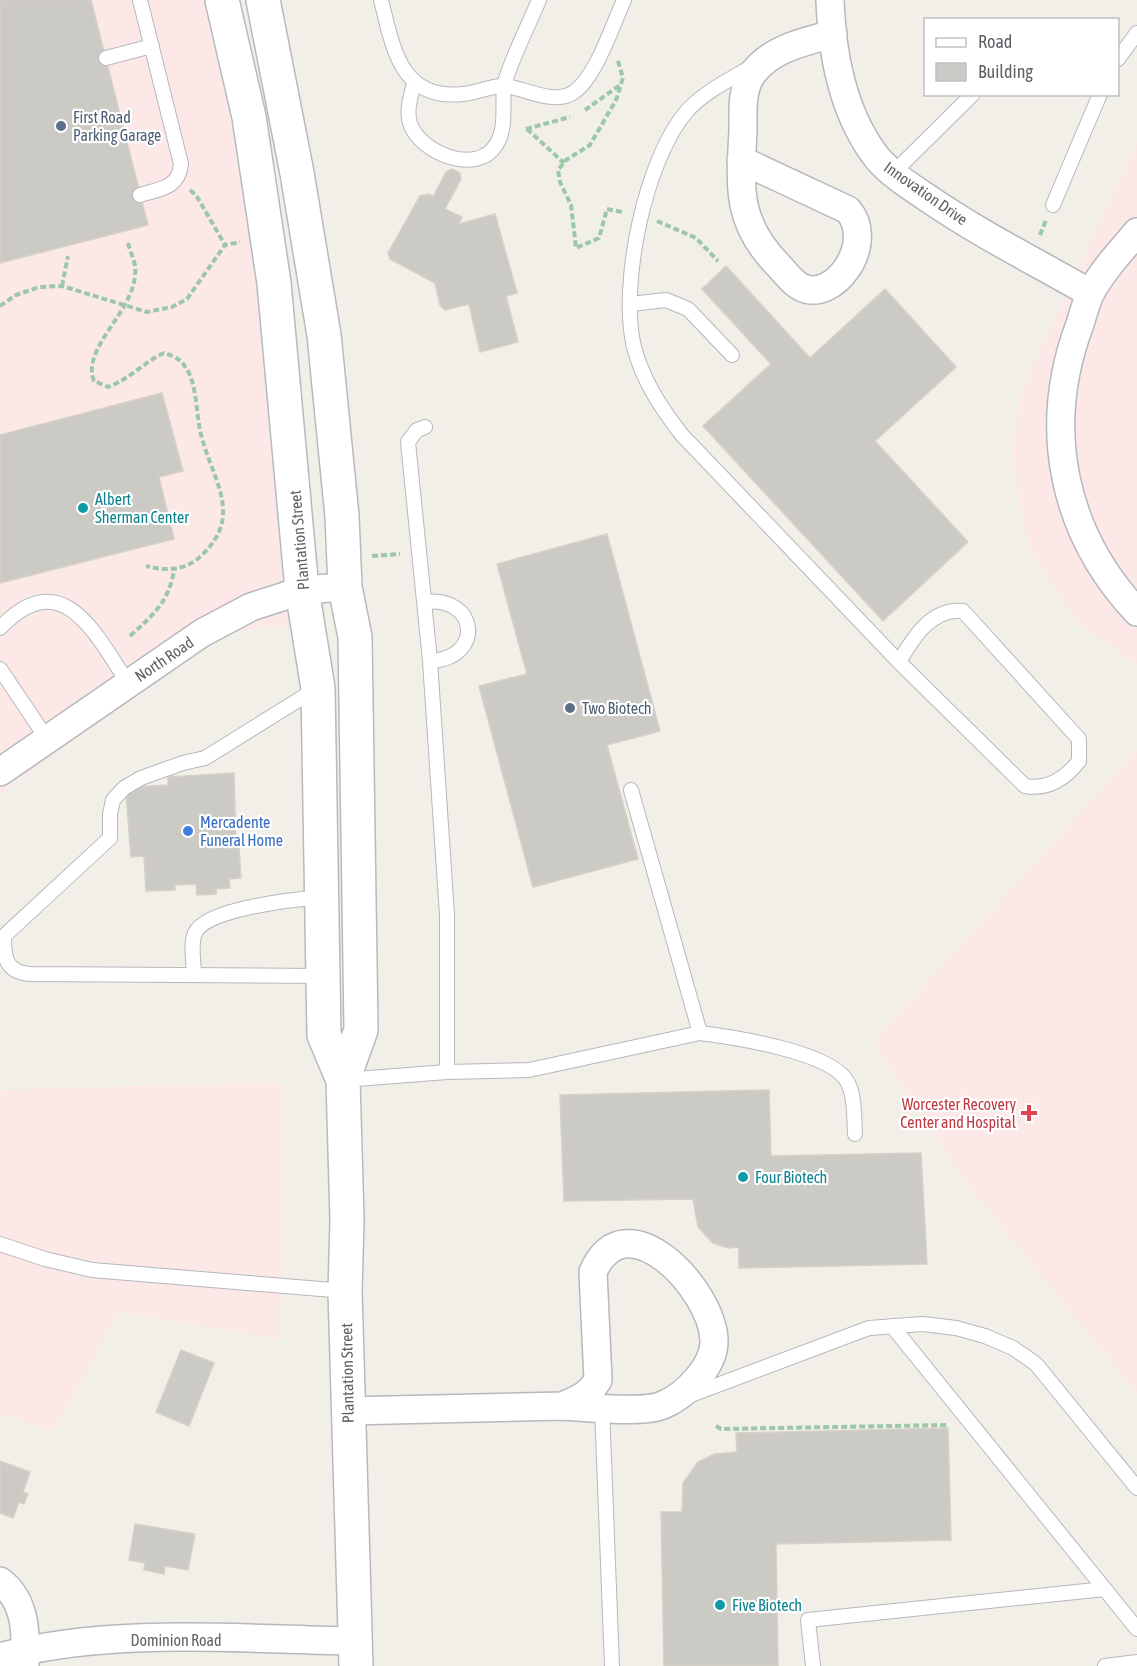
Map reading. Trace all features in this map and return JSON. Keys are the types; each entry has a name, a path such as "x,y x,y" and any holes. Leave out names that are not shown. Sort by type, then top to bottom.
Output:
{"main road":[{"name":"Plantation Street","path":"222,0 249,117 274,283 302,590 318,687 324,1035 343,1080 347,1220 345,1292 355,1653"},
{"name":"Plantation Street","path":"263,0 297,173 324,335 342,516 345,587 356,637 361,1030 343,1080"}],"street":[{"name":"Innovation Drive","path":"830,0 836,61 852,113 864,138 879,160 893,173 947,211 1090,293"},
{"path":"741,160 842,205 852,215 858,229 857,248 848,268 821,287 808,290 798,286 765,251 750,226 743,209 740,191 741,160 744,110 748,80 771,56 790,46 832,34"},
{"path":"1137,232 1090,293 1072,343 1061,403 1066,487 1095,556 1107,577 1137,612"},
{"name":"North Road","path":"0,772 202,633 251,607 302,590 345,587"},
{"path":"348,1411 662,1406 698,1379 712,1354 714,1340 709,1318 697,1291 668,1261 641,1246 624,1243 603,1253 593,1272 598,1380 583,1397 562,1406"},
{"path":"0,1581 12,1590 24,1618 26,1658"},
{"name":"Dominion Road","path":"0,1656 26,1658 110,1640 355,1653"}],"lane":[{"path":"140,0 181,164 177,180 166,188 140,195"},
{"path":"381,0 394,52 405,74 414,82 449,95 504,86 547,96 573,93 585,81 624,0"},
{"path":"414,82 408,106 410,124 421,140 453,158 465,161 490,154 498,142 504,86 538,0"},
{"path":"1119,58 1137,33"},
{"path":"106,58 152,46"},
{"path":"771,56 703,97 687,112 663,151 648,189 636,233 631,304 634,346 647,384 662,409 690,443 899,662 1025,786 1042,789 1061,779 1079,760 1079,739 963,611 950,610 924,626 912,638 899,662"},
{"path":"893,173 971,96"},
{"path":"1053,205 1099,96"},
{"path":"631,304 666,300 688,309 732,355"},
{"path":"425,427 417,430 408,442 430,661 447,915 447,1072"},
{"path":"0,628 17,612 39,601 58,602 77,612 128,683"},
{"path":"425,602 449,603 463,614 469,633 466,644 457,653 445,660 430,661"},
{"path":"0,669 47,739"},
{"path":"318,687 206,758 183,763 141,778 124,788 113,800 110,814 110,838 96,848 4,936 6,961 20,973 324,976"},
{"path":"631,790 700,1033"},
{"path":"194,975 194,935 207,923 233,911 323,897"},
{"path":"343,1080 447,1072 529,1070 700,1033 732,1037 814,1058 840,1072 848,1082 855,1134"},
{"path":"0,1244 45,1259 92,1270 345,1292"},
{"path":"662,1406 869,1328 923,1324 956,1328 1013,1348 1036,1364 1058,1388 1137,1488"},
{"path":"892,1326 1137,1629"},
{"path":"602,1408 612,1666"},
{"path":"813,1666 808,1620 1105,1589"},
{"path":"1105,1666 1137,1662"}],"path":[{"path":"604,44 619,62 623,78 616,100 590,145 564,163 558,170 560,182 571,206 576,248 599,238 607,209 624,213"},
{"path":"502,121 519,123 564,163"},
{"path":"177,180 196,195 225,244"},
{"path":"654,220 681,229 696,238 718,261"},
{"path":"0,306 16,295 39,287 62,286 147,312 172,307 187,299 225,244 247,241"},
{"path":"128,243 135,267 125,307 92,357 90,371 93,381 108,387 135,374 152,358 164,353 178,357 188,369 200,433 220,488 224,516 215,542 198,559 174,570 146,566"},
{"path":"62,286 68,256"},
{"path":"371,556 385,556"},
{"path":"130,636 154,613 170,592 174,570"},
{"path":"716,1426 721,1429 948,1425 963,1413"}],"shaded area":[{"path":"0,0 205,0 258,249 294,624 227,633 0,793"},
{"path":"1137,142 1137,665 1076,622 1029,548 1011,454 1022,390"},
{"name":"Worcester Recovery Center and Hospital","path":"1137,750 1137,1394 968,1185 874,1041"},
{"path":"282,1082 280,1340 118,1311 55,1431 0,1414 0,1090"}],"building":[{"name":"First Road Parking Garage","path":"0,0 91,0 148,225 0,263"},
{"path":"452,169 460,173 461,179 445,209 462,217 459,224 495,214 517,293 506,296 518,342 480,352 469,304 445,310 440,305 435,283 390,259 388,253 420,196 429,194 433,197 446,172"},
{"path":"726,266 810,358 885,289 956,367 875,441 968,542 883,621 703,426 771,364 702,289"},
{"name":"Albert Sherman Center","path":"162,393 183,471 159,477 174,539 0,583 0,435"},
{"name":"Two Biotech","path":"607,534 660,731 607,745 638,859 533,887 479,686 527,674 497,564"},
{"path":"234,773 236,847 239,847 241,878 229,879 230,888 216,889 216,894 197,895 196,884 175,885 175,890 146,891 144,856 131,857 126,794 133,787 168,785 168,777"},
{"name":"Four Biotech","path":"769,1090 771,1156 921,1153 927,1264 739,1268 739,1247 728,1248 713,1243 698,1227 693,1199 564,1201 560,1095"},
{"path":"181,1350 214,1363 189,1426 156,1412"},
{"name":"Five Biotech","path":"948,1428 951,1540 776,1544 778,1666 664,1666 661,1512 682,1512 683,1483 698,1462 715,1454 737,1452 736,1433"},
{"path":"0,1461 30,1472 23,1492 28,1494 24,1504 19,1502 13,1518 0,1513"},
{"path":"135,1524 195,1534 188,1570 165,1566 164,1574 144,1570 145,1563 129,1560"}],"place":[{"name":"First Road Parking Garage","path":"61,126"},
{"name":"Albert Sherman Center","path":"83,508"},
{"name":"Two Biotech","path":"570,708"},
{"name":"Mercadente Funeral Home","path":"188,831"},
{"name":"Worcester Recovery Center and Hospital","path":"1029,1113"},
{"name":"Four Biotech","path":"743,1177"},
{"name":"Five Biotech","path":"720,1605"}]}
